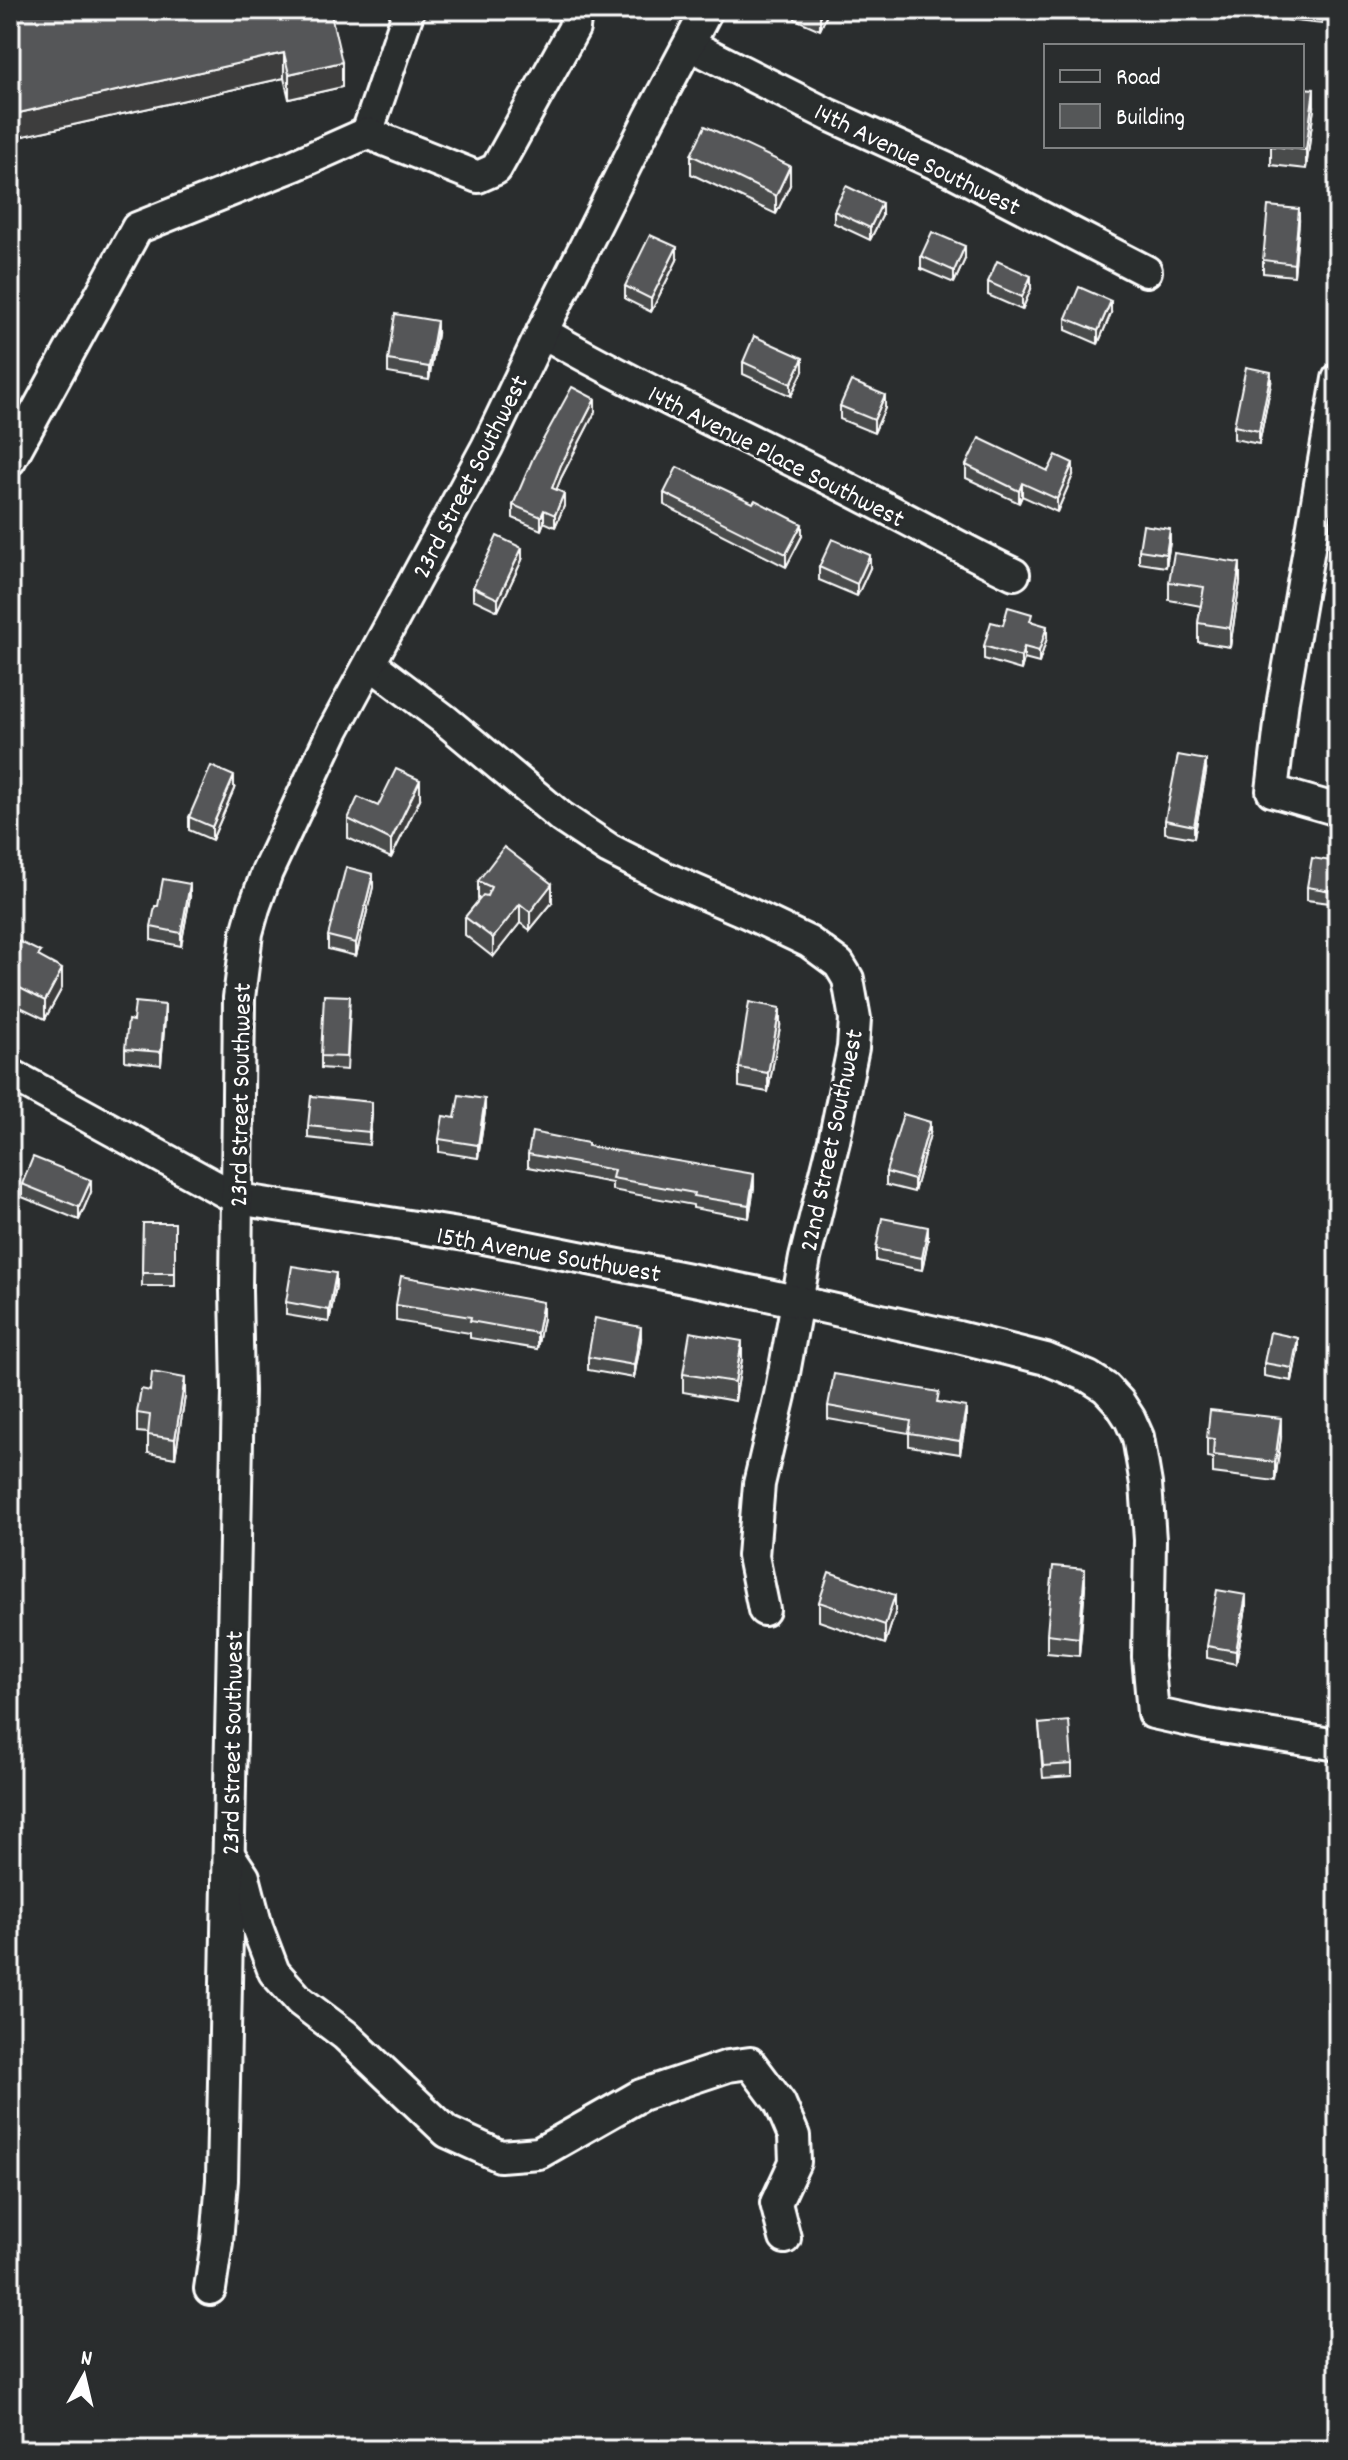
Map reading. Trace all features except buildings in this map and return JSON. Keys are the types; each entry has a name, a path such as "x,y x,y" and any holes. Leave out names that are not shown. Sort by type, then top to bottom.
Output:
{"street":[{"path":"367,133 409,10"},
{"path":"10,460 137,228 367,133 478,177 496,169 574,28 576,12 573,10"},
{"name":"23rd Street Southwest","path":"210,2289 222,2180 238,1391 239,998 247,933 267,872 333,731 487,447 650,117 707,10"},
{"name":"14th Avenue Southwest","path":"690,45 829,115 952,171 1146,271"},
{"name":"14th Avenue Place Southwest","path":"542,332 609,371 842,485 1014,574"},
{"path":"1338,379 1283,700 1272,791 1338,810"},
{"name":"22nd Street Southwest","path":"371,664 445,720 561,817 609,849 809,942 839,964 848,979 855,1019 853,1048 759,1484 753,1556 764,1610"},
{"name":"15th Avenue Southwest","path":"10,1074 238,1199 484,1238 796,1301 1046,1359 1089,1377 1106,1388 1119,1402 1138,1437 1146,1484 1150,1540 1148,1657 1153,1713 1208,1725 1338,1745"},
{"path":"229,1854 244,1877 257,1927 274,1972 300,2001 345,2035 447,2132 500,2156 539,2153 641,2095 728,2066 750,2063 780,2103 794,2136 795,2162 776,2203 785,2238"}]}
